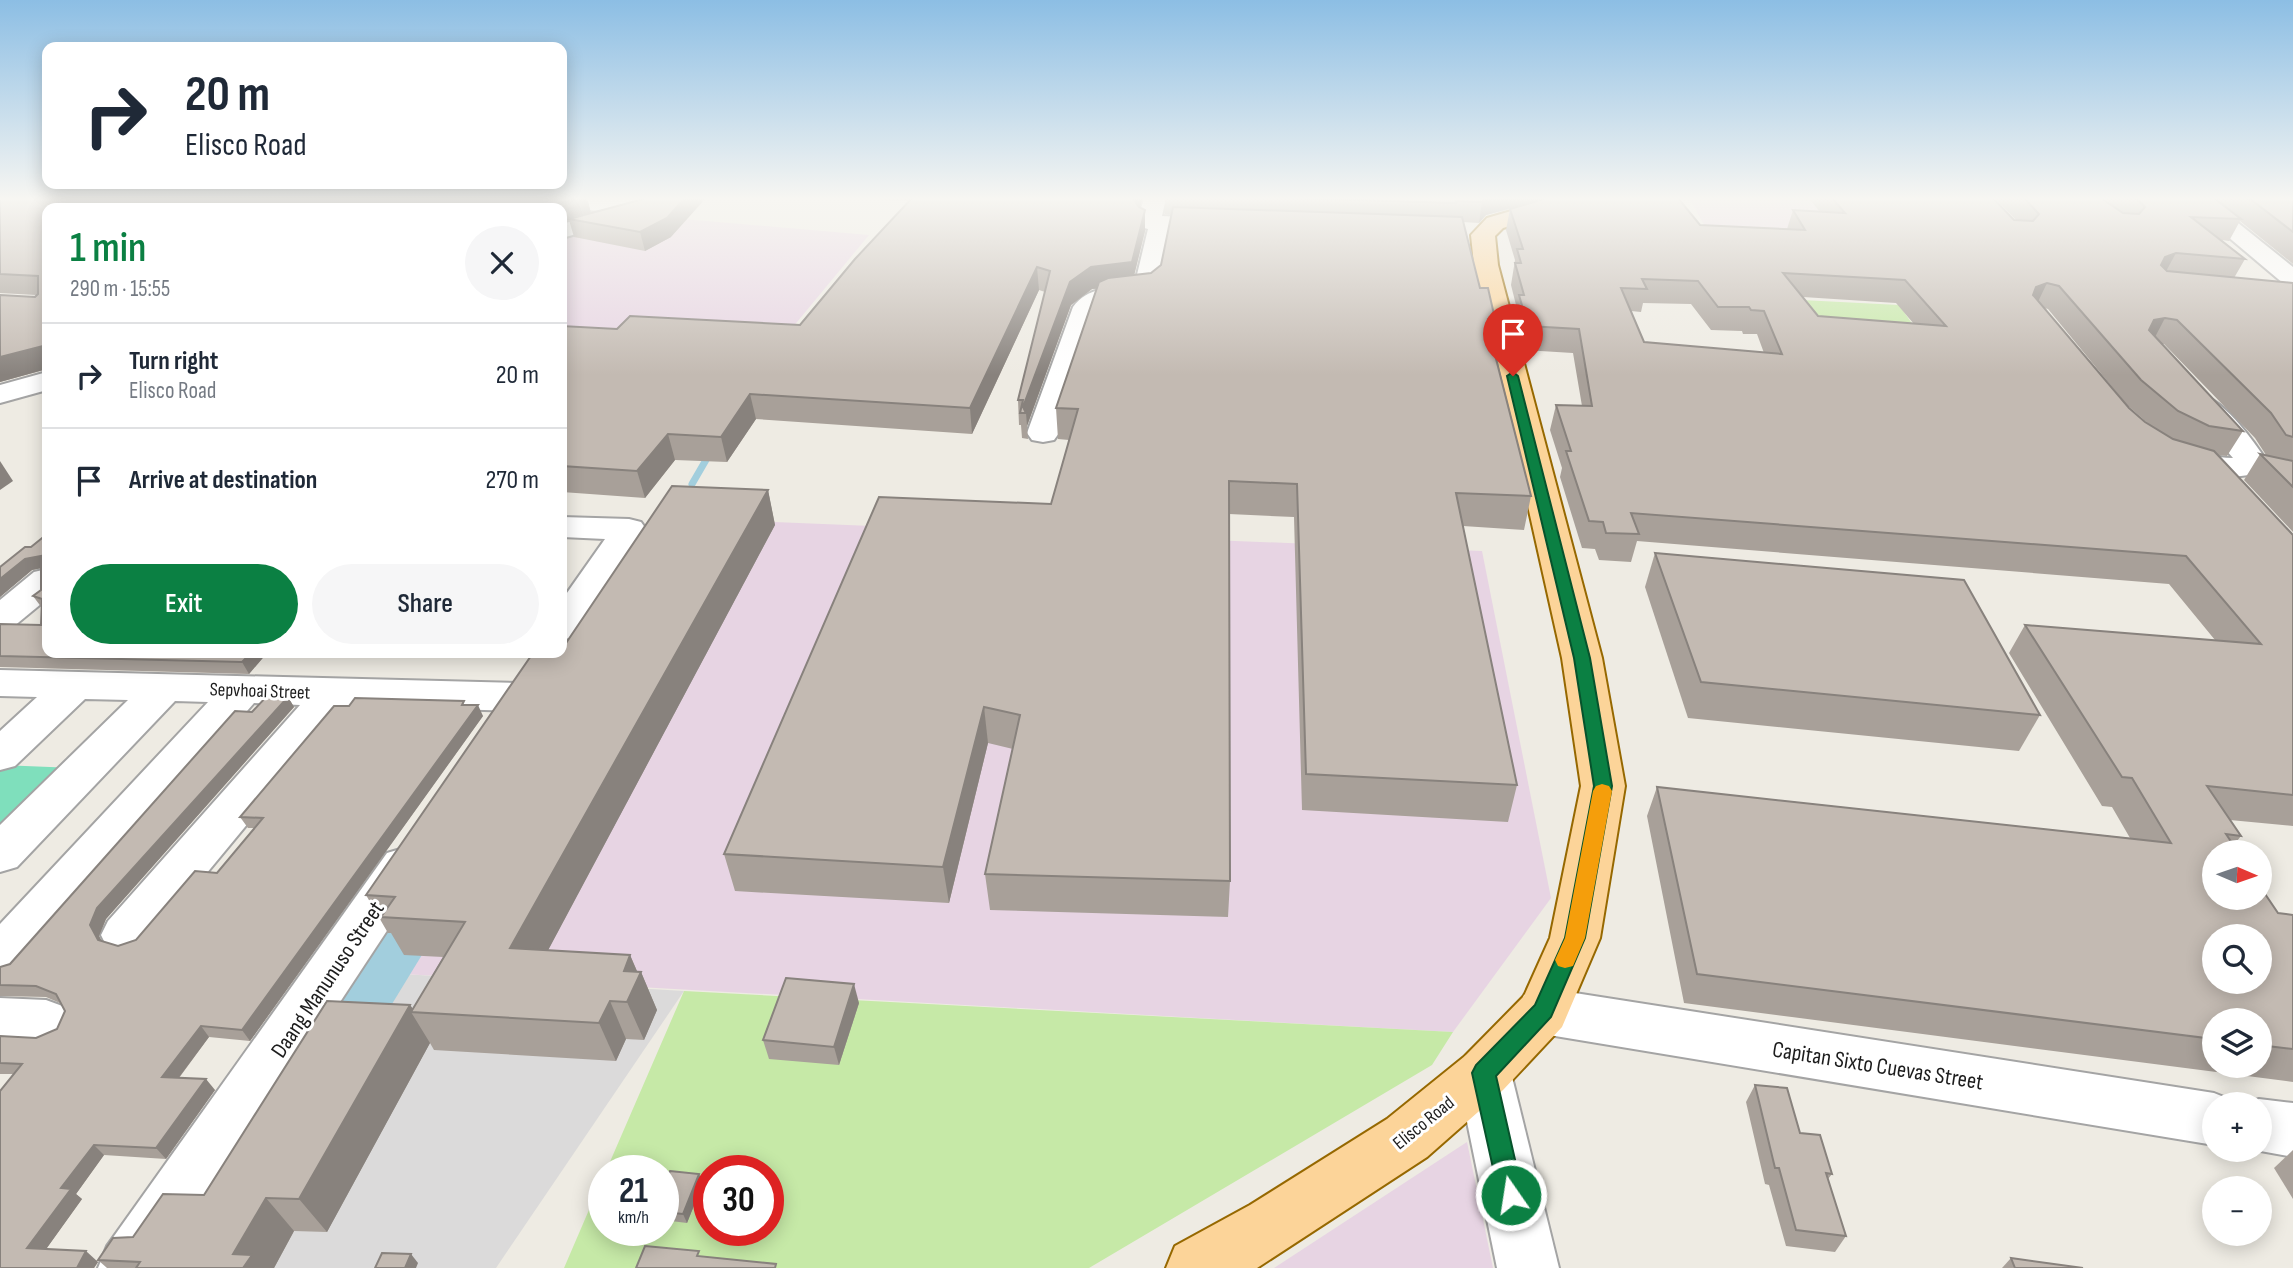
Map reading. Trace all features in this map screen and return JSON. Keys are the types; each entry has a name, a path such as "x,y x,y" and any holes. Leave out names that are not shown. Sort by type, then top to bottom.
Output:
{"main road":[{"name":"Elisco Road","path":"1197,1268 1271,1226 1407,1138 1484,1073 1543,1011 1575,938 1603,786 1582,658 1483,257"}],"street":[{"path":"1043,433 1086,307 1092,300 1100,297 1142,294 1146,290 1150,257"},
{"path":"2254,257 2289,291"},
{"path":"2153,446 2171,457 2255,480 2252,460 2179,380"},
{"path":"0,394 42,382"},
{"path":"567,621 629,529 568,536"},
{"path":"0,620 42,584"},
{"path":"0,620 42,622"},
{"path":"488,744 544,658"},
{"name":"Sepvhoai Street","path":"0,683 520,697"},
{"path":"0,755 75,685"},
{"path":"0,854 165,687"},
{"path":"0,958 243,690"},
{"path":"126,935 334,692"},
{"name":"Daang Manunuso Street","path":"129,1268 433,824"},
{"name":"Capitan Sixto Cuevas Street","path":"1543,1011 2202,1117"},
{"path":"1484,1073 1528,1268"},
{"path":"2272,1127 2293,1130"}],"shaded area":[{"path":"567,257 851,257 778,345 567,337"},
{"path":"1837,257 1895,257 1900,263"},
{"path":"675,518 1482,551 1551,898 1453,1032 385,973"},
{"path":"385,973 684,991 496,1268 190,1268"},
{"path":"1467,1142 1493,1268 1274,1268"}],"green space":[{"path":"1782,299 1899,305 1996,443 1808,338"},
{"path":"0,765 75,768 0,843"},
{"path":"684,991 1453,1032 1432,1065 1089,1268 564,1268 588,1212 588,1246 679,1246 679,1155 613,1155"}],"building":[{"path":"0,257 42,257 42,346 0,357 0,295 35,297 38,294 38,276 0,274"},
{"path":"1133,257 1132,262 1091,267 1070,282 1023,407 1026,413 1020,413 1023,400 1018,400 1050,271 1037,267 970,408 750,394 721,437 668,434 637,471 567,466 567,326 617,329 630,316 800,325 855,259"},
{"path":"1163,257 1472,257 1480,288 1488,288 1495,319 1488,319 1493,347 1531,496 1456,493 1517,785 1306,774 1297,484 1229,481 1230,881 985,874 1020,715 984,707 943,867 724,854 879,497 1051,504 1078,409 1056,408 1099,282 1108,278 1151,273 1161,265"},
{"path":"1519,257 2165,257 2161,265 2167,271 2293,283 2293,437 2286,435 2271,413 2177,320 2154,320 2149,330 2243,431 2209,426 2178,411 2141,380 2059,286 2047,283 2036,287 2033,295 2129,408 2145,422 2173,439 2214,451 2293,535 2293,795 2207,786 2241,836 2226,834 2230,840 2202,840 2202,910 2272,910 2272,904 2278,913 2293,915 2293,1049 2272,1047 2272,1008 2202,1008 2202,1037 1697,974 1657,787 2171,843 2132,778 2122,777 2025,625 2261,644 2186,556 1631,513 1639,534 1606,533 1603,522 1589,521 1566,451 1571,451 1556,405 1592,406 1579,329 1528,326 1519,295 1524,295 1515,263 1521,263","holes":["1783,273 1905,280 1946,326 1818,316","1642,279 1698,281 1718,307 1749,307 1751,310 1764,311 1782,354 1644,342 1621,288 1647,289"]},
{"path":"2260,454 2293,461 2293,487"},
{"path":"672,486 768,490 510,948 630,955 624,971 641,972 627,1002 610,1001 599,1023 411,1012 465,922 381,917 395,897 366,895 530,658 567,658 567,642"},
{"path":"42,538 42,599 33,596 41,590 41,556 25,559 0,579 0,567 25,547 31,547"},
{"path":"1655,553 1964,580 2040,715 1701,682"},
{"path":"42,599 42,657 0,656 0,624 41,625"},
{"path":"81,658 246,658 242,662"},
{"path":"267,696 288,697 97,908 90,925 98,940 118,946 136,940 195,871 217,873 263,818 240,817 334,706 349,706 355,698 464,701 462,705 478,705 242,1030 201,1026 162,1077 206,1079 156,1148 94,1145 61,1188 71,1189 27,1248 86,1251 77,1268 0,1268 0,1091 22,1064 0,1063 0,1036 36,1038 57,1029 65,1011 56,994 36,986 0,985 0,967 10,964 235,711 252,712"},
{"path":"786,978 854,984 834,1047 763,1040"},
{"path":"327,1001 410,1005 299,1199 266,1198 233,1254 252,1255 243,1268 136,1268 140,1262 98,1260 113,1238 133,1237 163,1194 204,1195"},
{"path":"1755,1085 1787,1088 1800,1133 1820,1135 1832,1174 1826,1173 1846,1236 1796,1230 1779,1168 1775,1168"},
{"path":"679,1172 693,1173 693,1189 683,1214 679,1214"},
{"path":"645,1246 699,1251 697,1256 776,1264 775,1268 636,1268"},
{"path":"382,1253 411,1254 405,1268 375,1268"},
{"path":"2011,1258 2083,1268 2015,1268"}],"waterway":[{"path":"692,484 710,453"},
{"path":"321,1059 434,886"}],"slow traffic":[{"path":"1565,960 1575,938 1602,791"}],"route":[{"path":"1511,1195 1484,1073 1543,1011 1575,938 1603,786 1582,658 1513,376"}]}
